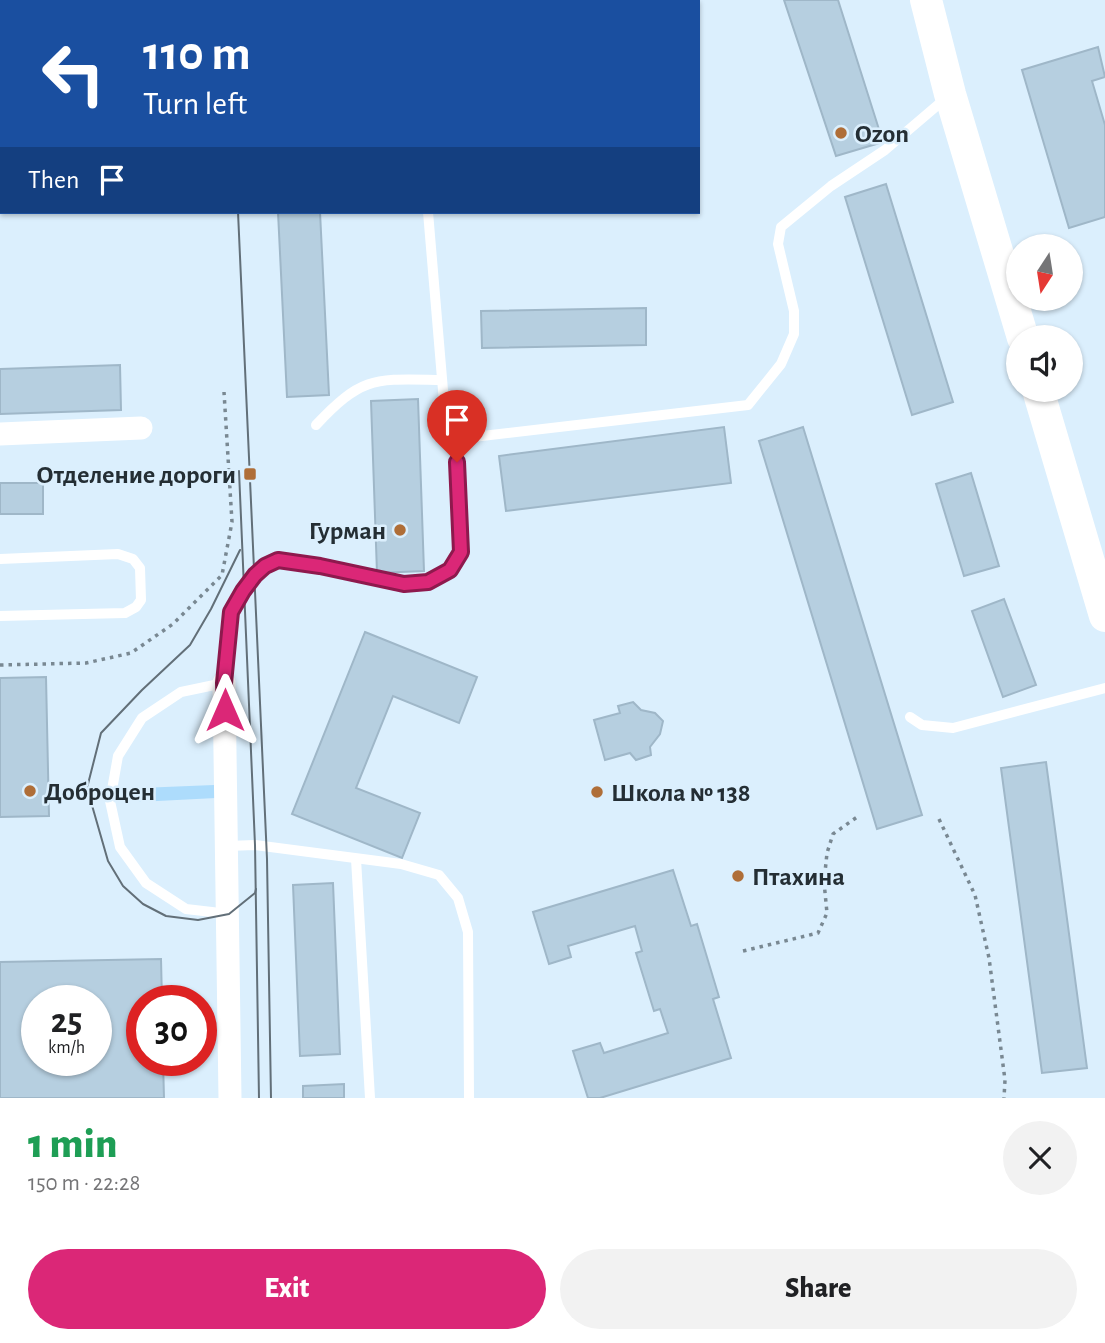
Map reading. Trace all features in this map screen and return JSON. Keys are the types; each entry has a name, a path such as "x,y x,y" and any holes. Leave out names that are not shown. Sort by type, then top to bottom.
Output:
{"main road":[{"path":"926,0 950,94 1019,325"},
{"path":"1042,402 1105,616"}],"street":[{"path":"0,434 141,428"},
{"path":"224,683 230,1098"}],"lane":[{"path":"456,439 748,405 781,364 794,334 794,311 778,244 781,227 831,186 885,150 950,94"},
{"path":"229,914 186,909 146,883 120,847 110,802 118,756 142,718 180,692 224,683 231,612 243,591 265,566 278,560 298,562 404,584 428,582 450,570 461,552 456,439 445,414 428,214"},
{"path":"316,425 338,401 361,385 387,379 441,380"},
{"path":"0,559 118,554 133,559 140,568 141,600 136,607 125,613 0,616"},
{"path":"910,717 932,728 953,728 1105,688"},
{"path":"228,846 255,845 401,864 439,875 458,898 468,932 469,1098"},
{"path":"356,859 370,1098"}],"path":[{"path":"0,665 86,663 131,653 173,624 222,575 232,522 224,392"},
{"path":"743,951 818,933 827,913 824,882 827,853 833,834 860,816"},
{"path":"939,819 975,895 989,958 1005,1080 1004,1098"}],"shaded area":[{"path":"214,785 216,798 138,802 136,794 140,788"}],"building":[{"path":"784,0 838,0 883,142 836,156"},
{"path":"1098,47 1105,77 1092,81 1105,125 1105,217 1069,228 1022,70"},
{"path":"886,184 953,402 912,415 845,197"},
{"path":"278,214 320,214 329,395 287,397"},
{"path":"646,308 646,345 482,348 481,311"},
{"path":"120,365 121,410 0,414 0,369"},
{"path":"418,399 424,571 377,573 371,401"},
{"path":"724,427 731,483 506,511 499,456"},
{"path":"803,427 922,815 877,829 759,441"},
{"path":"971,473 999,566 964,576 936,484"},
{"path":"0,483 43,483 43,514 0,514"},
{"path":"1004,599 1036,685 1003,697 972,611"},
{"path":"365,632 477,677 459,723 393,696 356,788 420,813 402,858 292,814"},
{"path":"46,677 49,816 0,817 0,678"},
{"path":"633,702 641,710 655,713 663,721 660,734 650,747 651,755 636,760 630,753 605,760 594,720 620,713 618,706"},
{"path":"1046,762 1087,1068 1042,1073 1001,768"},
{"path":"673,870 691,926 697,924 719,997 713,999 731,1058 600,1098 588,1098 573,1051 600,1043 604,1053 668,1033 660,1009 654,1011 636,953 642,951 635,926 568,946 571,957 549,964 533,912"},
{"path":"333,883 340,1054 300,1056 293,885"},
{"path":"161,959 162,985 126,985 126,1076 163,1076 164,1098 0,1098 0,962"},
{"path":"344,1084 344,1098 303,1098 303,1086"}],"tram line":[{"path":"238,214 267,859 271,1098"},
{"path":"239,471 255,845 259,1098"},
{"path":"240,550 190,645 101,733 87,788 108,861 123,886 143,904 166,916 198,920 229,914 255,893 256,889"}],"place":[{"name":"Ozon","path":"841,133"},
{"name":"Отделение дороги","path":"250,474"},
{"name":"Гурман","path":"400,530"},
{"name":"Доброцен","path":"30,791"},
{"name":"Школа № 138","path":"597,792"},
{"name":"Птахина","path":"738,876"}],"route":[{"path":"225,710 224,683 231,612 255,575 278,560 404,584 428,582 450,570 461,552 457,462"}]}
